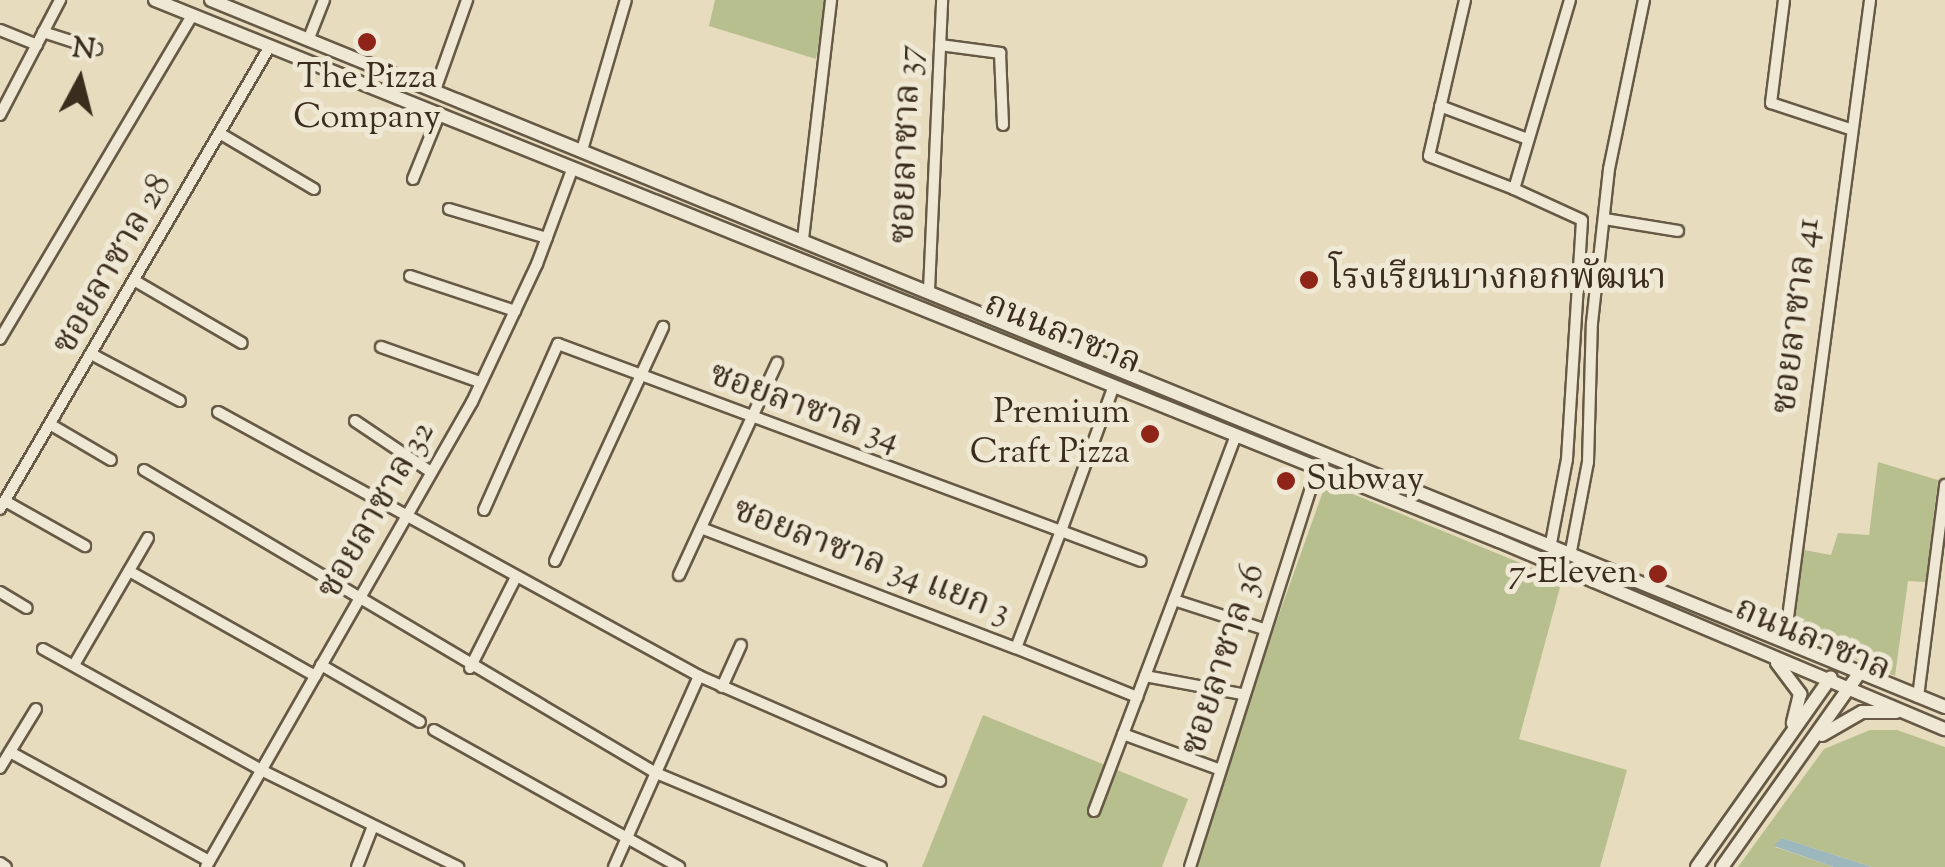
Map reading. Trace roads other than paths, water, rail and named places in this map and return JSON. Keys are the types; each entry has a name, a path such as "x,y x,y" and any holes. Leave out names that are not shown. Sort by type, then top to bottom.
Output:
{"street":[{"path":"0,115 60,0"},
{"name":"ถนนลาซาล","path":"155,0 1234,438 1498,541 1945,728"},
{"name":"ถนนลาซาล","path":"211,0 1505,524 1945,707"},
{"path":"310,38 324,0"},
{"path":"435,90 467,0"},
{"path":"572,170 582,150 626,0"},
{"path":"803,239 831,0"},
{"name":"ซอยลาซาล 37","path":"929,290 942,0"},
{"path":"1464,0 1429,156 1582,220 1567,459 1551,543"},
{"path":"1514,189 1570,0"},
{"path":"1571,551 1588,462 1592,323 1609,169 1644,0"},
{"path":"1784,0 1771,103 1850,129"},
{"name":"ซอยลาซาล 41","path":"1785,640 1870,0"},
{"path":"0,339 192,15"},
{"path":"0,30 37,45"},
{"path":"44,32 96,49"},
{"path":"940,44 1000,53 1003,125"},
{"name":"ซอยลาซาล 28","path":"3,505 95,356 270,46"},
{"path":"1440,106 1528,140"},
{"path":"413,179 439,115"},
{"path":"221,134 314,189"},
{"name":"ซอยลาซาล 32","path":"208,864 480,382 547,238 572,170"},
{"path":"449,208 547,238"},
{"path":"1606,219 1678,231"},
{"path":"410,276 515,311"},
{"path":"137,282 242,344"},
{"path":"555,561 664,327"},
{"path":"381,346 480,382"},
{"name":"ซอยลาซาล 34","path":"484,510 556,346 1141,561"},
{"path":"95,356 180,401"},
{"path":"679,574 777,364"},
{"path":"1061,531 1113,388"},
{"path":"218,412 699,676 940,781"},
{"path":"355,421 431,472"},
{"path":"53,426 111,460"},
{"path":"1094,811 1234,438"},
{"path":"1316,471 1323,451"},
{"path":"144,470 360,596 470,668 656,772 881,867"},
{"name":"ซอยลาซาล 36","path":"1190,867 1218,769 1316,471"},
{"path":"1918,697 1945,485"},
{"path":"3,505 85,546"},
{"path":"1498,541 1505,524"},
{"name":"ซอยลาซาล 34 แยก 3","path":"701,528 1016,648 1061,531"},
{"path":"74,665 148,538"},
{"path":"129,571 314,676"},
{"path":"470,668 516,577"},
{"path":"1932,589 1945,592"},
{"path":"0,592 27,608"},
{"path":"1174,600 1264,629"},
{"path":"722,687 741,645"},
{"path":"1016,648 1137,697"},
{"path":"43,649 261,770 458,867"},
{"path":"1754,649 1787,671 1800,694 1778,752"},
{"path":"1697,867 1840,664"},
{"path":"321,665 420,722"},
{"path":"1722,867 1860,672"},
{"path":"614,867 699,676"},
{"path":"1146,676 1242,694"},
{"path":"0,768 36,709"},
{"path":"1801,757 1832,728 1862,712 1922,719"},
{"path":"434,730 626,842 679,867"},
{"path":"1123,734 1218,769"},
{"path":"10,752 208,864"},
{"path":"358,867 372,826"}],"water":[{"path":"1782,838 1872,867 1834,867 1774,846"}],"place":[{"name":"The Pizza Company","path":"367,42"},
{"name":"โรงเรียนบางกอกพัฒนา","path":"1309,280"},
{"name":"Premium Craft Pizza","path":"1150,434"},
{"name":"Subway","path":"1286,481"},
{"name":"7-Eleven","path":"1658,574"}]}
